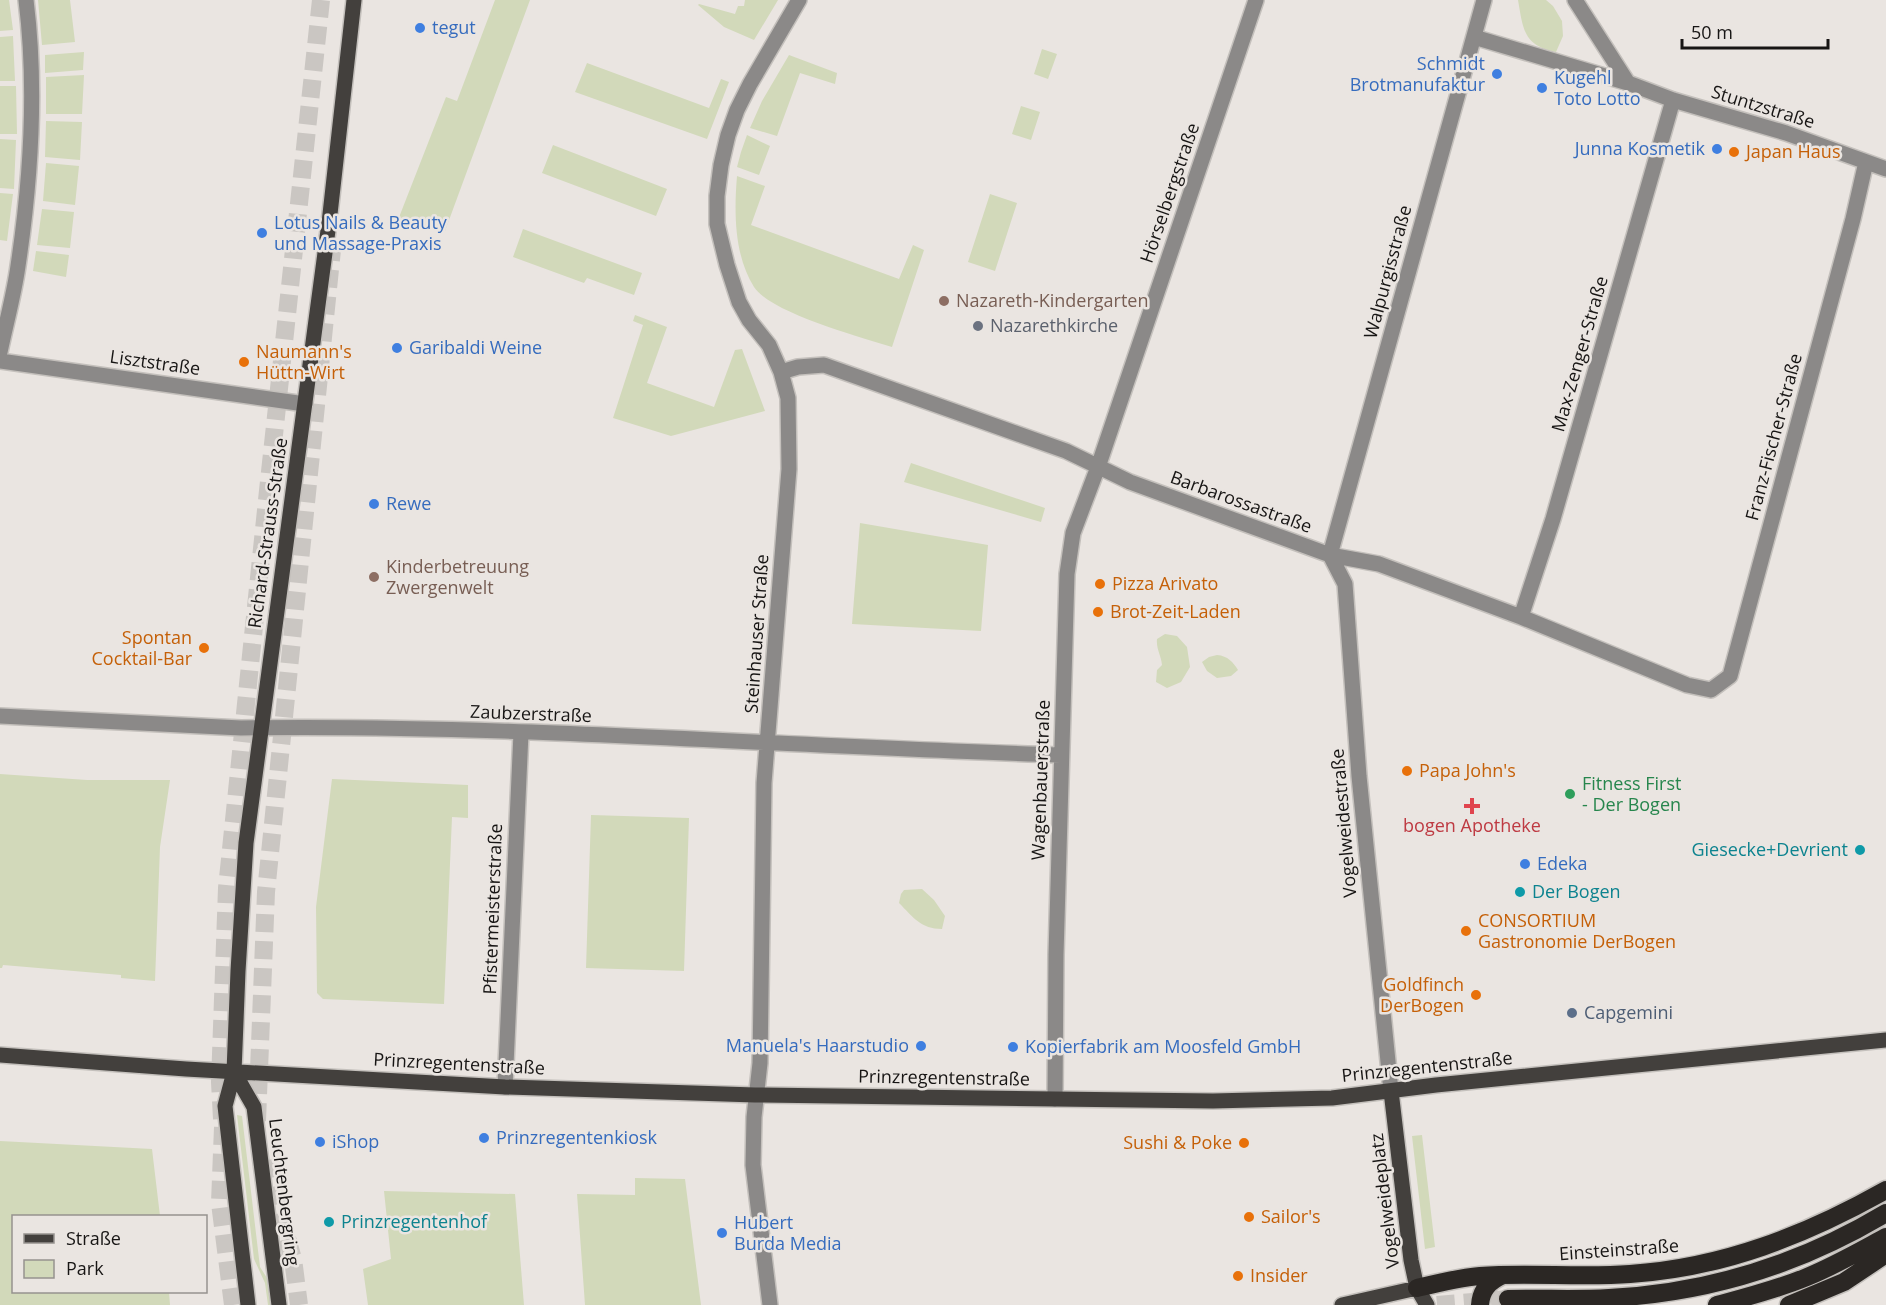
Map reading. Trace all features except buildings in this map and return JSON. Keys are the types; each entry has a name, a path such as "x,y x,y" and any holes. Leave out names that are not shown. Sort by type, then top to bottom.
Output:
{"highway":[{"name":"Einsteinstraße","path":"1417,1287 1468,1278 1503,1275 1628,1274 1673,1270 1707,1263 1801,1233 1829,1221 1886,1190"},
{"path":"1508,1299 1610,1298 1668,1292 1705,1285 1744,1276 1824,1247 1886,1213"},
{"path":"1717,1305 1806,1277 1886,1237"},
{"path":"1789,1305 1844,1282 1886,1254"},
{"path":"1480,1305 1481,1296 1486,1287 1503,1275"}],"main road":[{"name":"Richard-Strauss-Straße","path":"234,1072 245,855 306,404 354,0"},
{"name":"Prinzregentenstraße","path":"0,1055 234,1072 505,1087 755,1095 1214,1101 1332,1098 1391,1090 1886,1040"},
{"path":"234,1072 225,1106 248,1305"},
{"name":"Leuchtenbergring","path":"234,1072 254,1107 279,1305"},
{"name":"Vogelweideplatz","path":"1391,1090 1411,1260 1417,1287 1427,1305"},
{"name":"Einsteinstraße","path":"1342,1305 1417,1287"}],"street":[{"path":"0,352 18,269 28,173 31,118 30,49 26,0"},
{"name":"Steinhauser Straße","path":"770,1305 753,1165 755,1095 760,1062 764,783 789,469 788,398 781,372 769,345 739,303 717,224 717,196 721,165 737,110 800,0"},
{"name":"Hörselbergstraße","path":"1098,467 1257,0"},
{"name":"Walpurgisstraße","path":"1330,555 1484,0"},
{"path":"1575,0 1628,83"},
{"name":"Stuntzstraße","path":"1474,37 1628,83 1673,100 1786,134 1886,169"},
{"name":"Max-Zenger-Straße","path":"1521,617 1556,508 1673,100"},
{"name":"Franz-Fischer-Straße","path":"1687,685 1711,690 1730,676 1853,219 1866,162"},
{"name":"Lisztstraße","path":"0,361 306,404"},
{"name":"Barbarossastraße","path":"781,372 798,367 824,365 1066,451 1131,482 1330,555 1379,564 1521,617 1687,685"},
{"name":"Wagenbauerstraße","path":"1055,1099 1061,755 1067,574 1073,533 1098,467"},
{"name":"Vogelweidestraße","path":"1330,555 1345,584 1359,776 1391,1090"},
{"name":"Zaubzerstraße","path":"0,716 261,728 521,733 1061,755"},
{"name":"Pfistermeisterstraße","path":"505,1087 521,733"}],"green space":[{"path":"0,0 9,0 13,30 0,31"},
{"path":"38,0 70,0 75,42 42,45"},
{"path":"495,0 530,0 445,231 396,225 446,97 457,101"},
{"path":"745,0 778,0 754,40 724,27 698,5 735,14 738,6 744,6"},
{"path":"1518,0 1546,0 1553,6 1562,21 1563,36 1556,52 1537,45 1526,34"},
{"path":"13,36 15,81 0,81 0,37"},
{"path":"1042,49 1057,54 1048,79 1034,74"},
{"path":"84,52 83,70 45,73 45,55"},
{"path":"789,55 837,73 835,84 800,73 777,136 750,128 762,101"},
{"path":"587,63 709,108 721,79 729,82 707,139 575,92"},
{"path":"84,75 82,114 46,114 46,77"},
{"path":"0,86 16,86 17,134 0,134"},
{"path":"1021,106 1040,112 1031,140 1012,134"},
{"path":"46,121 82,122 80,160 45,157"},
{"path":"747,135 770,146 759,175 737,167"},
{"path":"0,139 16,140 14,189 0,188"},
{"path":"553,145 667,189 656,216 542,173"},
{"path":"46,163 79,166 75,205 43,201"},
{"path":"737,176 765,186 751,225 899,279 913,245 924,250 892,347 797,315 764,297 754,287 747,275 739,247 736,219"},
{"path":"0,193 13,194 7,241 0,240"},
{"path":"990,194 1017,203 995,271 968,262"},
{"path":"42,209 74,212 70,248 37,245"},
{"path":"523,229 642,273 634,295 587,278 584,283 513,257"},
{"path":"36,251 69,255 66,277 33,271"},
{"path":"635,315 667,327 647,383 714,407 735,350 742,349 765,411 671,436 613,418 643,325 633,321"},
{"path":"911,463 1045,508 1041,522 904,482"},
{"path":"860,523 988,545 981,631 852,624"},
{"path":"1165,634 1177,636 1187,647 1190,667 1181,682 1167,688 1156,682 1157,670 1162,665 1157,639"},
{"path":"1217,655 1230,660 1238,670 1231,676 1217,678 1207,671 1202,662"},
{"path":"0,774 87,780 170,780 160,847 155,981 121,978 121,975 3,965 0,968"},
{"path":"332,779 468,785 468,818 452,817 444,1004 323,999 317,993 316,907"},
{"path":"591,815 689,818 684,971 586,968"},
{"path":"922,889 934,900 945,916 942,929 923,924 899,903 904,890"},
{"path":"237,1115 242,1116 260,1267 267,1278 271,1305 268,1305 265,1283 254,1259"},
{"path":"1422,1135 1435,1247 1425,1249 1412,1136"},
{"path":"1374,1139 1381,1139 1395,1254 1388,1255"},
{"path":"0,1141 152,1149 160,1215 12,1215 12,1293 169,1293 170,1305 0,1305"},
{"path":"635,1178 685,1179 701,1305 585,1305 577,1194 635,1195"},
{"path":"384,1191 515,1194 524,1305 368,1305 363,1269 391,1259"}],"tunnel":[{"path":"222,1119 220,1082 227,888 321,0"},
{"path":"257,1121 266,892 333,240"},
{"path":"223,1127 220,1203 233,1305"},
{"path":"265,1161 293,1259 299,1305"},
{"path":"1437,1305 1508,1299"}],"place":[{"name":"tegut","path":"420,28"},
{"name":"Schmidt Brotmanufaktur","path":"1497,74"},
{"name":"Kugehl Toto Lotto","path":"1542,88"},
{"name":"Junna Kosmetik","path":"1717,149"},
{"name":"Japan Haus","path":"1734,152"},
{"name":"Lotus Nails & Beauty und Massage-Praxis","path":"262,233"},
{"name":"Nazareth-Kindergarten","path":"944,301"},
{"name":"Nazarethkirche","path":"978,326"},
{"name":"Garibaldi Weine","path":"397,348"},
{"name":"Naumann's Hüttn-Wirt","path":"244,362"},
{"name":"Rewe","path":"374,504"},
{"name":"Kinderbetreuung Zwergenwelt","path":"374,577"},
{"name":"Pizza Arivato","path":"1100,584"},
{"name":"Brot-Zeit-Laden","path":"1098,612"},
{"name":"Spontan Cocktail-Bar","path":"204,648"},
{"name":"Papa John's","path":"1407,771"},
{"name":"Fitness First - Der Bogen","path":"1570,794"},
{"name":"bogen Apotheke","path":"1472,806"},
{"name":"Giesecke+Devrient","path":"1860,850"},
{"name":"Edeka","path":"1525,864"},
{"name":"Der Bogen","path":"1520,892"},
{"name":"CONSORTIUM Gastronomie DerBogen","path":"1466,931"},
{"name":"Goldfinch DerBogen","path":"1476,995"},
{"name":"Capgemini","path":"1572,1013"},
{"name":"Manuela's Haarstudio","path":"921,1046"},
{"name":"Kopierfabrik am Moosfeld GmbH","path":"1013,1047"},
{"name":"Prinzregentenkiosk","path":"484,1138"},
{"name":"iShop","path":"320,1142"},
{"name":"Sushi & Poke","path":"1244,1143"},
{"name":"Sailor's","path":"1249,1217"},
{"name":"Prinzregentenhof","path":"329,1222"},
{"name":"Hubert Burda Media","path":"722,1233"},
{"name":"Insider","path":"1238,1276"}]}
